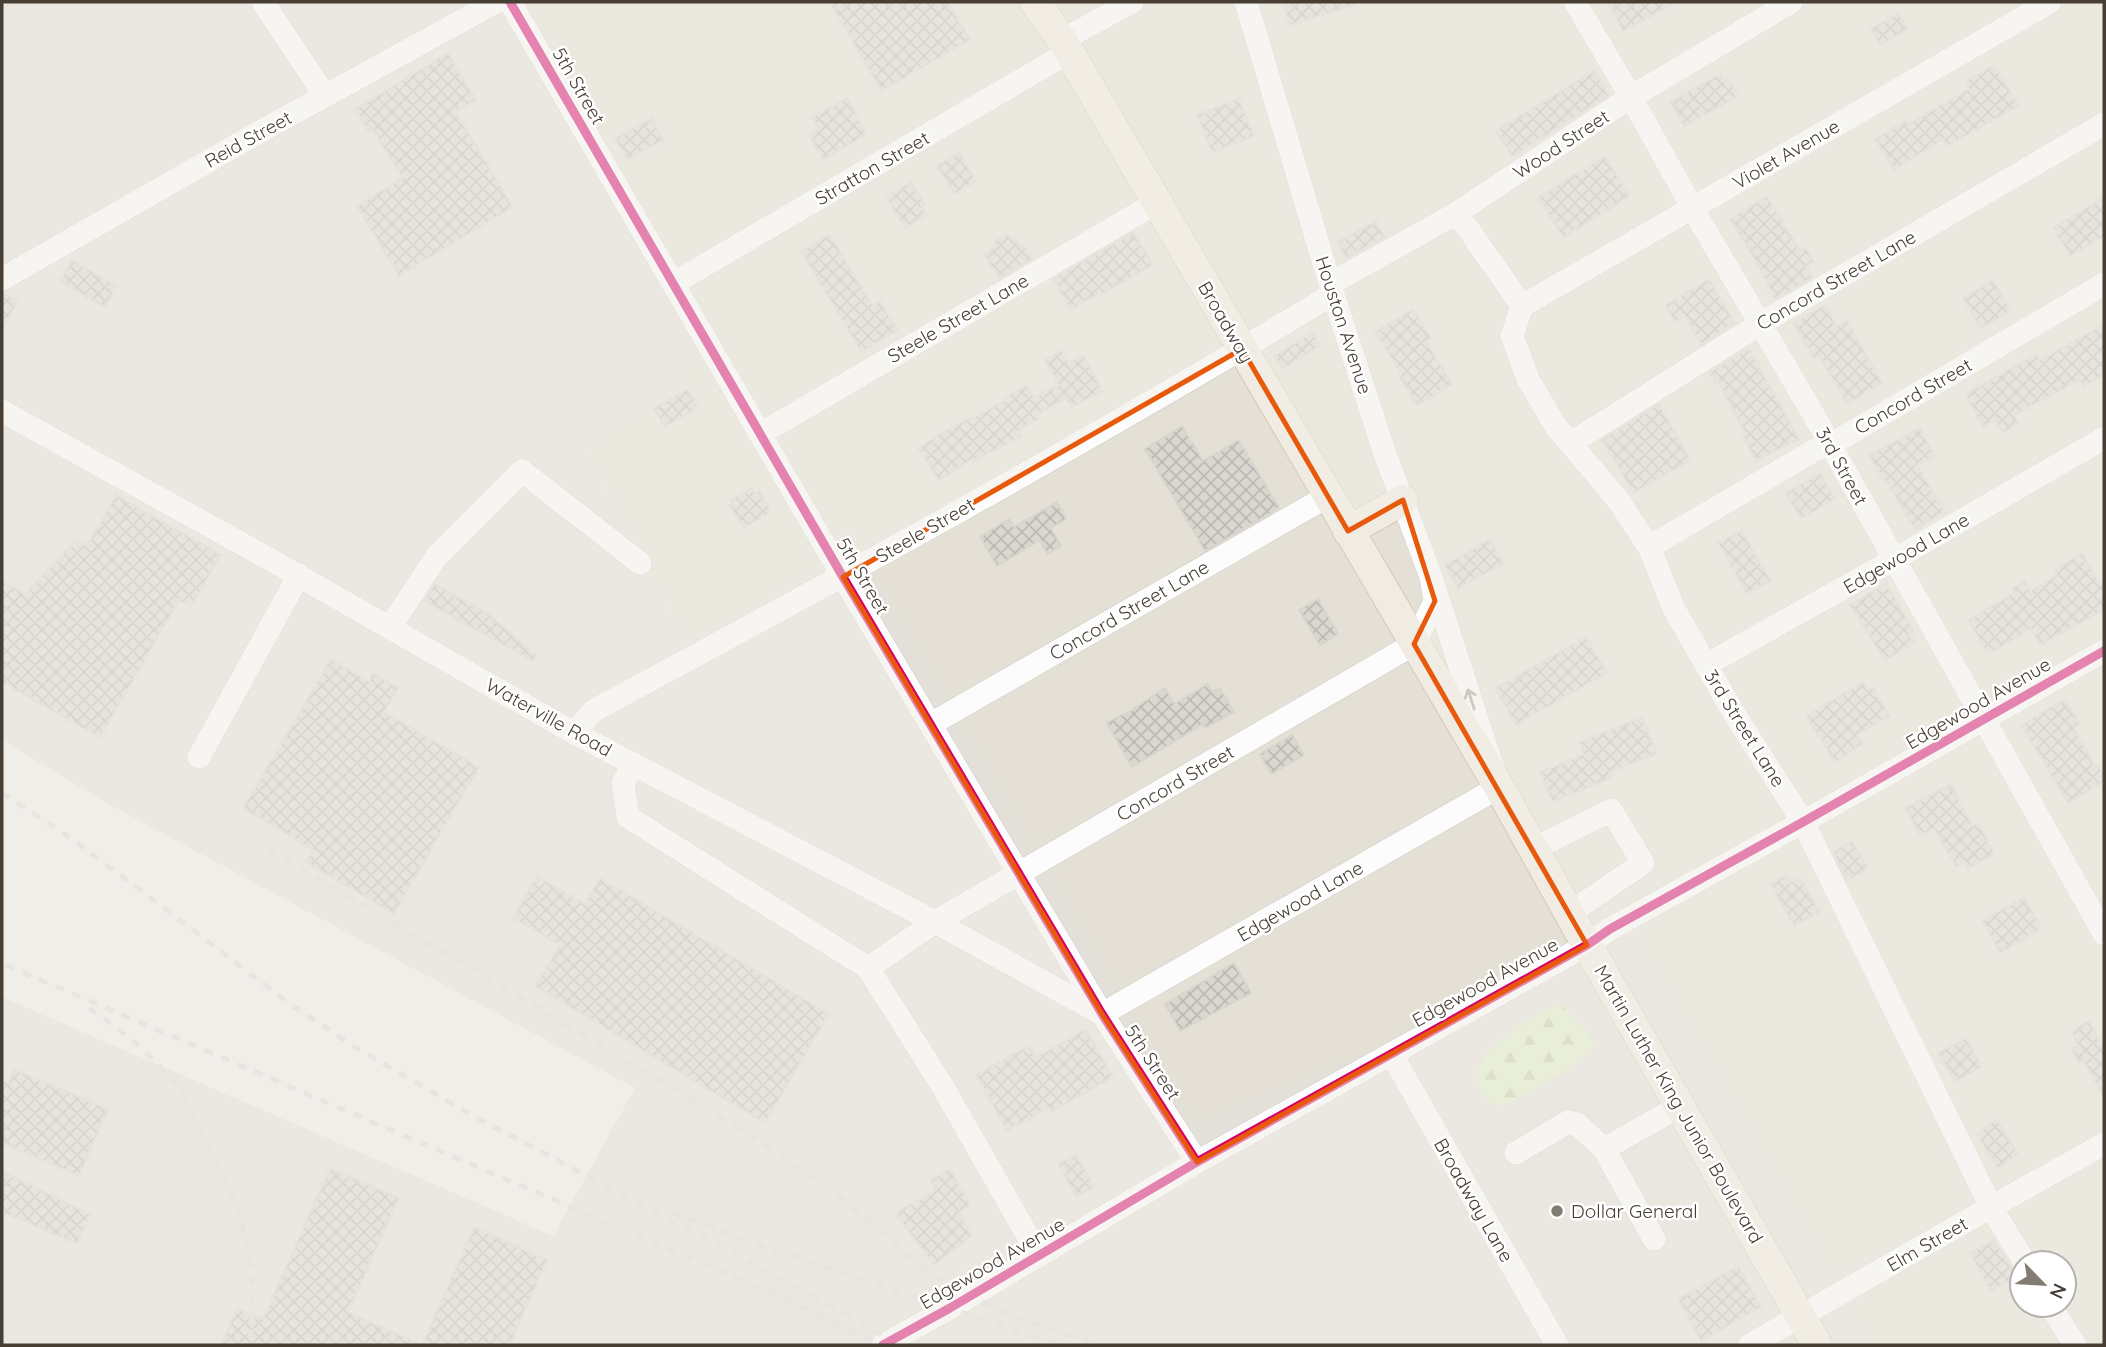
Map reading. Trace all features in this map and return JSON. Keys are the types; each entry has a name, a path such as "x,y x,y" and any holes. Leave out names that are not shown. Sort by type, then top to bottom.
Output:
{"main road":[{"name":"Broadway","path":"1035,2 1066,46 1414,644"},
{"path":"1348,531 1403,500"},
{"name":"Martin Luther King Junior Boulevard","path":"1414,644 1499,787 1817,1345"}],"street":[{"path":"264,2 325,96"},
{"name":"Reid Street","path":"2,279 496,2"},
{"name":"5th Street","path":"510,2 843,577 1102,1014 1197,1162"},
{"name":"Stratton Street","path":"674,284 1066,46 1132,2"},
{"name":"Houston Avenue","path":"1247,2 1332,289 1385,454 1432,577 1435,601 1414,644"},
{"name":"3rd Street","path":"1575,2 1895,559 2104,934"},
{"name":"Wood Street","path":"1242,349 1332,289 1457,213 1631,97 1791,2"},
{"name":"Violet Avenue","path":"1522,306 2050,2"},
{"name":"Concord Street Lane","path":"1571,443 1760,324 2104,124"},
{"name":"Steele Street Lane","path":"760,433 1156,203"},
{"path":"1457,213 1522,306"},
{"name":"Concord Street","path":"1648,547 1815,450 1830,445 2104,284"},
{"name":"3rd Street Lane","path":"1522,306 1512,337 1528,379 1555,425 1618,500 1648,547 1674,609 1735,715 1804,822 1991,1207 2016,1249"},
{"name":"Steele Street","path":"574,733 593,711 843,577 1242,349"},
{"name":"Waterville Road","path":"2,411 299,575 574,733 935,922 1102,1014"},
{"name":"Edgewood Lane","path":"1706,665 2104,439"},
{"path":"390,627 436,557 522,471 640,563"},
{"name":"Concord Street Lane","path":"931,724 1328,496"},
{"path":"199,757 299,575"},
{"path":"1432,577 1499,787"},
{"name":"Concord Street","path":"868,968 935,922 1414,644"},
{"name":"Edgewood Avenue","path":"883,1345 1197,1162 1392,1055 2104,651"},
{"path":"634,764 623,783 628,817 868,968 943,1087 1039,1256"},
{"name":"Edgewood Lane","path":"1102,1014 1499,787"},
{"path":"1534,849 1611,810 1643,863 1570,913"},
{"name":"Broadway Lane","path":"1392,1055 1557,1345"},
{"path":"1604,1149 1680,1106"},
{"path":"1516,1153 1568,1122 1577,1124 1604,1149 1654,1239"},
{"name":"Elm Street","path":"1750,1345 2104,1144"},
{"path":"2058,1319 2074,1345"}],"highlighted area":[{"path":"1242,349 1348,531 1403,500 1435,601 1414,644 1587,945 1197,1162 1102,1014 843,577"}],"shaded area":[{"path":"2,2 496,2 702,354 586,450 686,645 859,549 1195,1123 1442,1021 1633,931 1871,1345 2,1345 2,997 553,1236 635,1088 105,802 2,740"},
{"path":"496,2 2104,2 2104,1345 1871,1345 1632,931 1442,1021 1195,1124 859,549 686,645 586,450"},
{"path":"1573,1087 1608,1101 1604,1112 1609,1117 1625,1122 1632,1120 1644,1143 1639,1145 1632,1155 1634,1169 1649,1162 1683,1220 1672,1228 1672,1234 1644,1250 1639,1247 1625,1252 1561,1146 1517,1171 1501,1140 1509,1131 1504,1119 1557,1090 1564,1103"}],"green space":[{"path":"1558,1005 1588,1033 1594,1045 1572,1067 1502,1107 1490,1102 1481,1091 1478,1077 1481,1064 1489,1052 1514,1030"}],"building":[{"path":"830,2 948,2 970,40 881,91"},
{"path":"1293,2 1354,2 1355,5 1290,25 1283,5"},
{"path":"1607,2 1678,2 1623,31"},
{"path":"1898,13 1908,29 1880,46 1871,29"},
{"path":"448,53 476,100 456,112 513,207 399,276 357,206 402,178 372,129 368,131 355,109"},
{"path":"1994,65 2019,106 1947,146 1943,139 1894,170 1875,139 1906,120 1908,124 1969,89 1965,82"},
{"path":"1594,71 1609,95 1512,157 1496,130"},
{"path":"1720,74 1724,81 1728,78 1738,96 1684,127 1670,102"},
{"path":"847,98 867,134 823,160 809,135 819,129 812,117"},
{"path":"1239,98 1254,136 1212,153 1197,115"},
{"path":"652,118 664,140 627,160 615,138"},
{"path":"959,152 976,181 954,194 937,166"},
{"path":"1605,156 1630,196 1563,238 1538,197"},
{"path":"911,182 925,205 922,207 927,215 905,228 886,197"},
{"path":"1767,196 1800,250 1806,247 1814,262 1806,266 1813,277 1775,299 1730,219"},
{"path":"2104,197 2104,236 2070,256 2053,228"},
{"path":"1376,221 1385,237 1346,258 1337,242"},
{"path":"1133,232 1153,265 1071,310 1053,279"},
{"path":"830,234 872,305 880,301 898,330 861,352 801,251"},
{"path":"1007,234 1010,238 1014,236 1020,246 1023,244 1032,259 999,279 984,254 997,246 994,241"},
{"path":"72,260 117,286 105,308 60,281"},
{"path":"1709,279 1735,323 1701,345 1685,316 1675,322 1665,305"},
{"path":"1993,280 2011,311 1980,329 1963,298"},
{"path":"2,293 18,301 2,330"},
{"path":"1825,305 1837,326 1847,320 1882,383 1847,404 1819,356 1814,359 1793,323"},
{"path":"1413,309 1431,338 1426,341 1452,384 1417,406 1375,331"},
{"path":"2104,324 2104,375 2083,387 2080,380 2014,415 2019,424 2003,433 1995,420 1983,427 1965,394 2037,354 2040,360"},
{"path":"1313,332 1321,345 1282,369 1274,356"},
{"path":"1749,348 1799,439 1756,461 1743,437 1746,435 1718,381 1715,383 1710,372"},
{"path":"1062,350 1069,363 1083,355 1103,391 1071,408 1066,398 1037,415 1039,419 1019,430 1022,436 972,462 971,460 939,481 918,448 1008,398 1007,396 1026,385 1034,398 1058,385 1045,360"},
{"path":"688,389 698,408 664,427 654,408"},
{"path":"1659,404 1691,460 1633,493 1602,440"},
{"path":"1182,426 1203,461 1239,440 1279,508 1205,551 1145,449"},
{"path":"1920,428 1935,456 1917,465 1945,512 1915,530 1869,455"},
{"path":"1820,473 1835,499 1801,519 1785,493"},
{"path":"752,488 755,493 759,490 770,509 766,511 768,514 743,528 729,505 731,500"},
{"path":"116,495 221,555 191,607 179,600 100,738 2,682 2,581 25,594 76,540 87,546"},
{"path":"1057,502 1066,519 1051,528 1061,546 1047,554 1040,540 997,566 980,537 1009,519 1014,527"},
{"path":"1742,530 1771,581 1747,594 1718,543"},
{"path":"1490,539 1504,563 1458,589 1445,565"},
{"path":"2082,553 2104,590 2104,610 2041,645 2031,629 1988,654 1968,620 2015,592 2012,588 2025,581 2031,591 2057,575 2054,570"},
{"path":"1886,583 1915,633 1910,635 1915,643 1885,661 1850,605"},
{"path":"435,584 486,612 536,655 533,661 424,601"},
{"path":"1318,599 1338,634 1320,645 1299,610"},
{"path":"1586,637 1607,673 1516,725 1495,688"},
{"path":"331,659 369,681 373,673 398,688 384,712 479,767 394,914 306,862 313,850 243,808"},
{"path":"1863,682 1868,690 1873,687 1890,716 1857,735 1863,744 1835,762 1806,716"},
{"path":"1208,684 1212,692 1220,688 1234,712 1205,728 1203,724 1132,767 1107,723 1165,688 1174,704"},
{"path":"2065,699 2080,724 2074,728 2104,776 2104,782 2068,803 2021,725"},
{"path":"1642,717 1657,754 1610,772 1612,778 1552,802 1540,772 1584,754 1580,742"},
{"path":"1292,735 1304,755 1271,774 1260,754"},
{"path":"1951,784 1973,826 1978,823 1995,853 1968,869 1965,862 1956,867 1934,829 1920,836 1905,808"},
{"path":"1852,841 1868,868 1847,881 1833,852"},
{"path":"1786,875 1790,883 1800,878 1820,912 1794,926 1770,884"},
{"path":"537,876 585,904 600,878 829,1014 765,1123 535,986 560,945 513,918"},
{"path":"2024,897 2041,926 2038,931 2000,953 1982,921"},
{"path":"1234,963 1251,993 1180,1031 1165,1004"},
{"path":"2089,1021 2104,1049 2104,1098 2083,1060 2079,1063 2071,1049 2078,1045 2071,1031"},
{"path":"1086,1029 1113,1077 1051,1112 1049,1108 1007,1131 976,1075 1029,1045 1036,1057"},
{"path":"1966,1038 1982,1066 1955,1082 1938,1053"},
{"path":"14,1069 108,1109 79,1176 2,1143 2,1081 8,1083"},
{"path":"1997,1120 2018,1154 1998,1168 1976,1134"},
{"path":"1076,1154 1094,1187 1076,1197 1058,1164"},
{"path":"330,1168 399,1198 348,1312 422,1345 221,1345 237,1308 263,1319"},
{"path":"950,1169 971,1205 959,1212 972,1236 934,1265 895,1213 936,1190 930,1180"},
{"path":"2,1171 90,1214 77,1244 2,1212"},
{"path":"474,1227 547,1260 510,1345 422,1345"},
{"path":"1994,1240 2008,1262 2008,1282 1991,1291 1970,1253"},
{"path":"1738,1266 1761,1307 1701,1341 1678,1299"}],"railway":[{"path":"2,793 62,832 290,1004 355,1047 468,1113 833,1306 899,1345"},
{"path":"269,849 667,1084 770,1148 845,1201 913,1260 955,1288 1010,1316 1098,1345"},
{"path":"6,965 774,1294 879,1345"},
{"path":"89,1008 114,1025 170,1078 189,1105 227,1183 245,1235 250,1261 252,1316 249,1345"},
{"path":"672,1212 760,1245 1058,1345"}],"cycle path":[{"path":"510,2 843,577 1102,1014 1197,1162"},
{"path":"883,1345 1197,1162 1587,945 1610,929 2104,651"}],"place":[{"name":"Dollar General","path":"1557,1211"}]}
